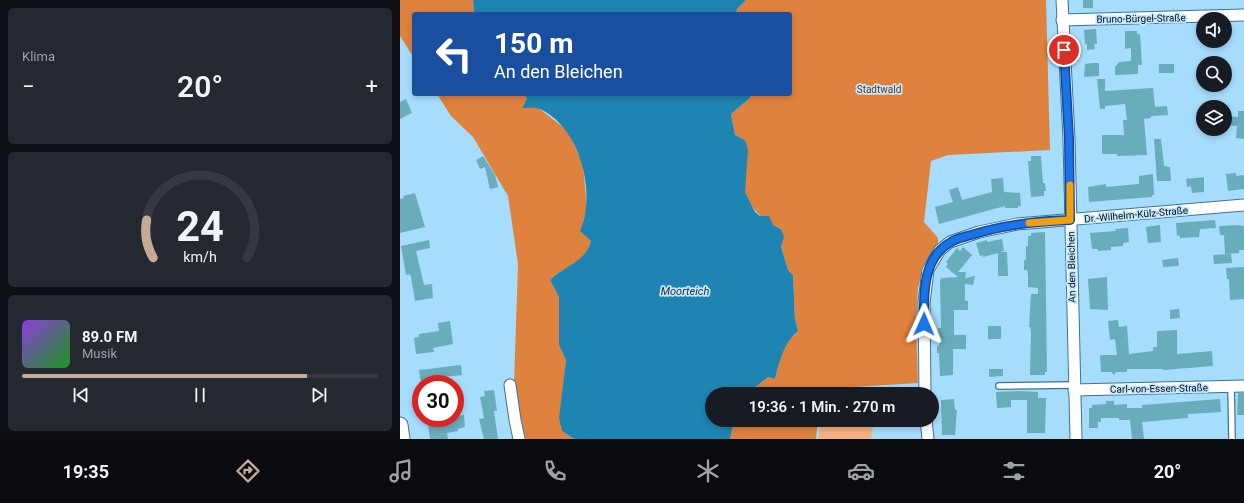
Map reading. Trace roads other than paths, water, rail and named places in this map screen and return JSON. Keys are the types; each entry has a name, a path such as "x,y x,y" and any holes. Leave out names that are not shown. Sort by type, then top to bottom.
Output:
{"main road":[{"path":"400,425 402,439"}],"street":[{"name":"An den Bleichen","path":"1062,0 1069,139 1076,439"},
{"name":"Bruno-Bürgel-Straße","path":"1062,20 1244,15"},
{"name":"Dr.-Wilhelm-Külz-Straße","path":"925,387 924,303 928,270 940,250 954,240 979,232 1017,224 1244,204"},
{"path":"510,385 519,439"},
{"name":"Carl-von-Essen-Straße","path":"1074,387 1244,386"},
{"path":"927,427 928,439"}],"lane":[{"path":"999,386 1074,387"},
{"path":"1231,386 1232,439"}],"water":[{"path":"473,0 746,0 737,9 736,12 474,12"},
{"name":"Moorteich","path":"526,96 750,96 731,114 735,135 745,140 748,150 745,192 755,212 760,216 769,216 773,225 781,229 784,237 781,246 788,270 793,275 795,319 798,331 786,347 780,360 775,379 768,377 756,387 705,387 705,427 733,427 730,439 574,439 562,431 559,418 566,360 559,345 559,297 550,280 580,259 591,241 580,231 585,216 587,198 585,180 575,145 566,130 554,118 540,109 522,108 527,99"}],"park label":[{"name":"Stadtwald","path":"879,89"}]}
